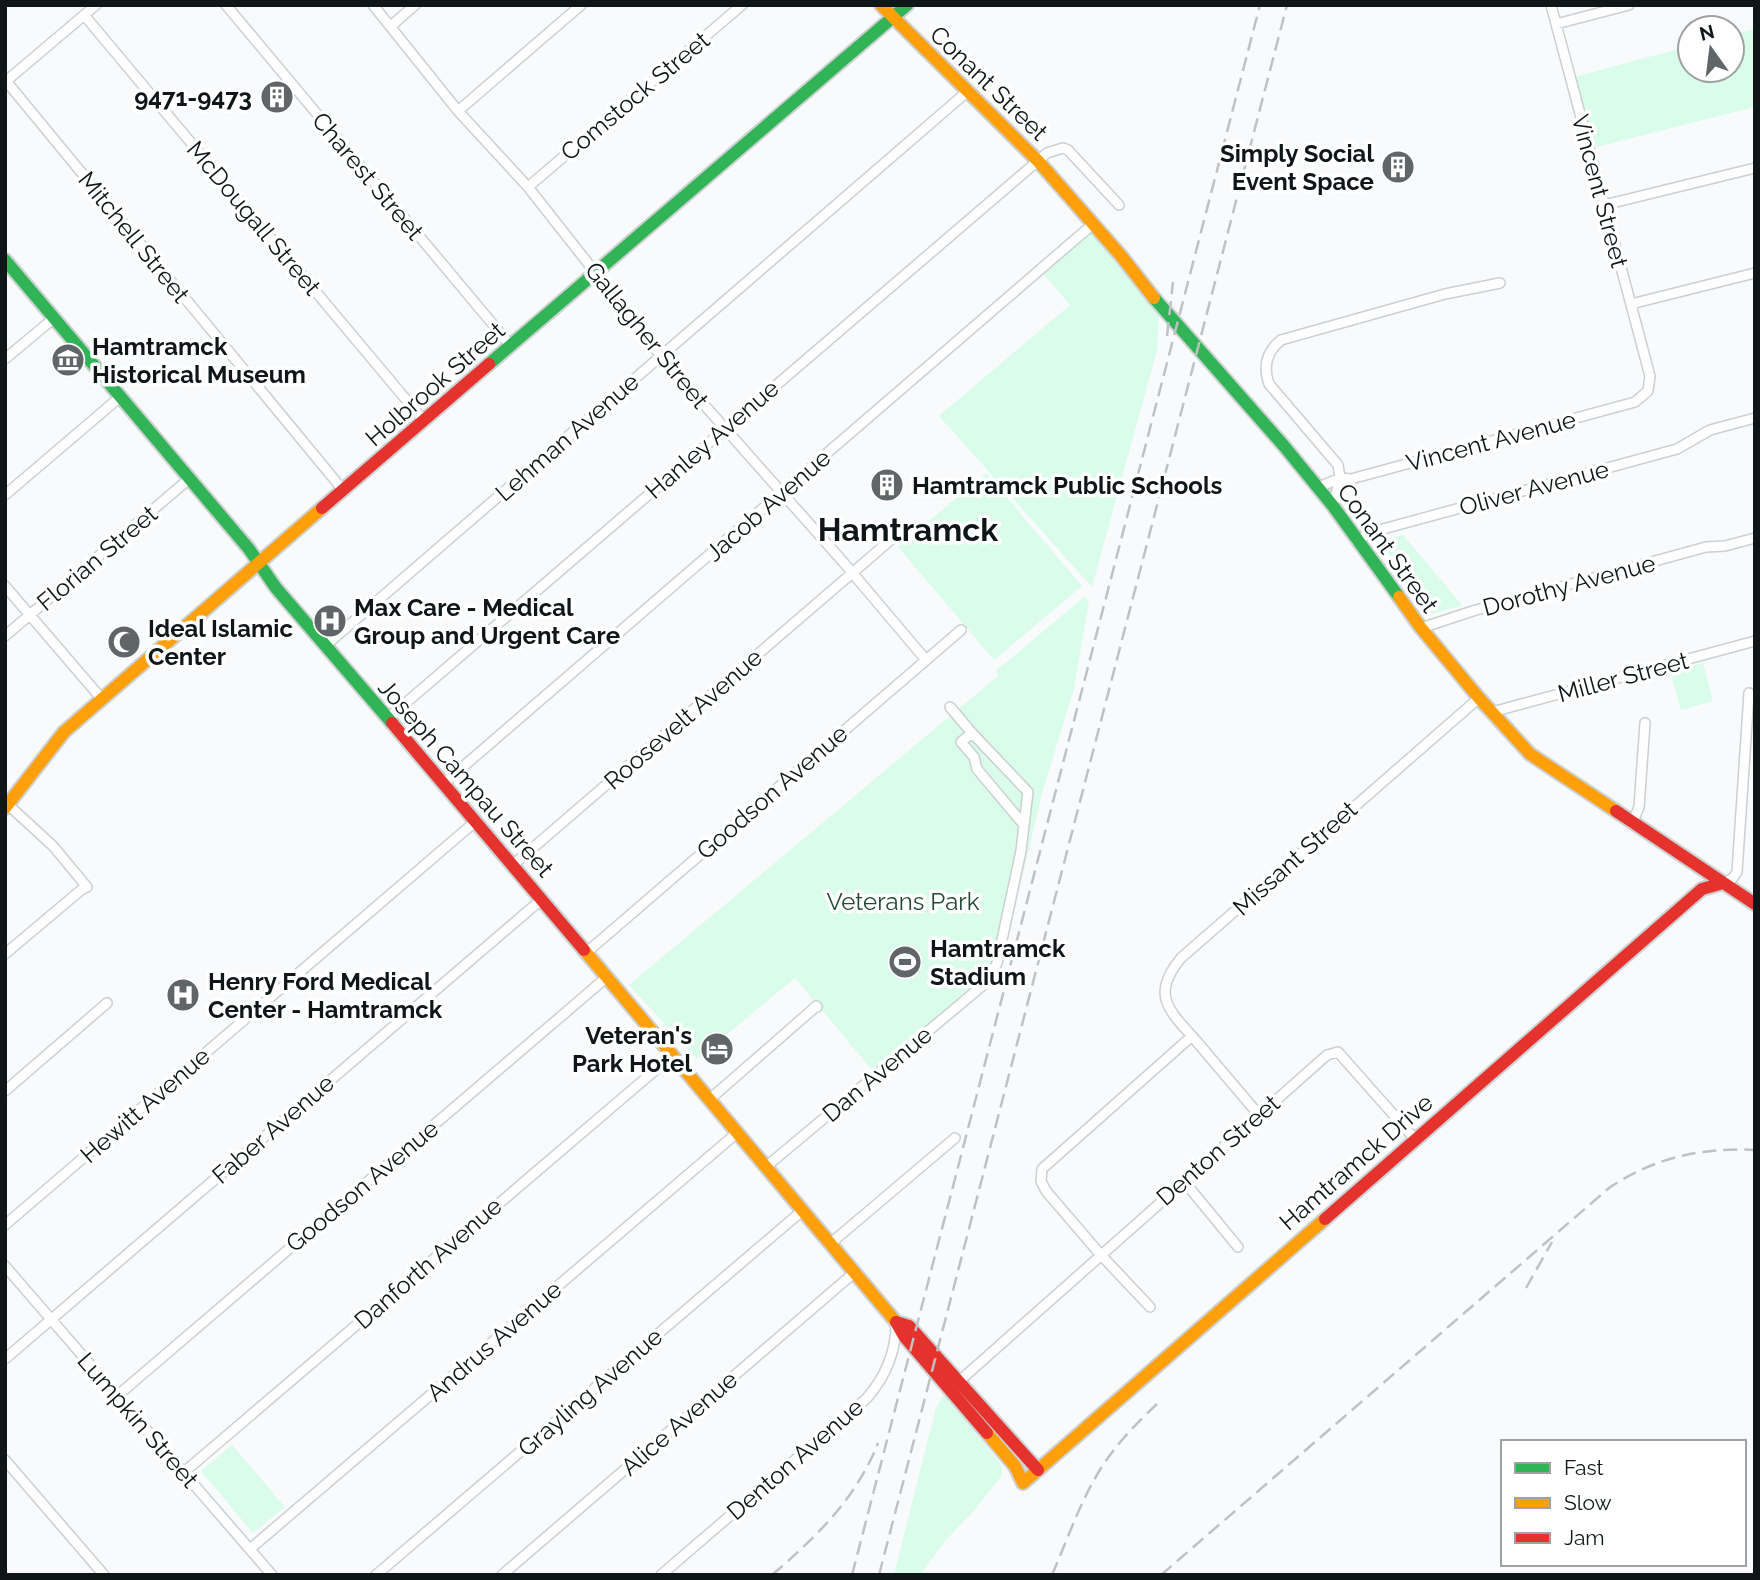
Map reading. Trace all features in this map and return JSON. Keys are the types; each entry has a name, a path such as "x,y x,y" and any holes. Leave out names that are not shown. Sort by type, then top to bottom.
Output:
{"street":[{"path":"6,82 96,5"},
{"name":"Charest Street","path":"226,5 511,346"},
{"name":"Gallagher Street","path":"373,5 458,111 528,187 661,356 926,660"},
{"path":"391,26 415,5"},
{"path":"458,111 581,5"},
{"name":"Comstock Street","path":"528,187 742,5"},
{"name":"Conant Street","path":"881,5 1038,161 1093,224 1160,306 1224,376 1333,506 1421,628 1530,754 1755,904"},
{"name":"Holbrook Street","path":"6,805 64,732 101,698 907,5"},
{"name":"Vincent Street","path":"1551,5 1650,376"},
{"path":"1556,24 1629,5"},
{"name":"McDougall Street","path":"84,15 424,421"},
{"name":"Mitchell Street","path":"6,82 342,491"},
{"name":"Lehman Avenue","path":"325,646 968,92"},
{"name":"Conant Street","path":"1038,161 1051,151 1063,148 1068,150 1119,205"},
{"name":"Hanley Avenue","path":"387,719 1038,161"},
{"path":"1604,205 1755,167"},
{"name":"Jacob Avenue","path":"443,784 1093,224"},
{"name":"Joseph Campau Street","path":"5,260 260,562 276,588 587,952 896,1322 909,1326 1015,1466 1023,1483"},
{"path":"1631,304 1755,273"},
{"path":"1333,506 1340,478 1338,465 1269,384 1265,368 1272,348 1281,340 1445,294 1500,283"},
{"path":"5,359 54,318"},
{"name":"Vincent Avenue","path":"1317,488 1340,478 1350,479 1635,402 1648,391 1650,376"},
{"path":"5,495 120,397"},
{"name":"Oliver Avenue","path":"1356,541 1372,532 1677,449 1710,430 1755,418"},
{"name":"Florian Street","path":"5,636 189,480"},
{"name":"Roosevelt Avenue","path":"513,865 901,531"},
{"name":"Dorothy Avenue","path":"1421,628 1476,610 1706,547 1755,538"},
{"path":"5,586 101,698"},
{"name":"Goodson Avenue","path":"587,952 961,630"},
{"name":"Miller Street","path":"1492,712 1755,641"},
{"path":"1723,883 1737,873 1749,693"},
{"name":"Missant Street","path":"1192,1036 1168,1009 1164,989 1168,975 1181,958 1479,698"},
{"path":"950,707 1028,792 1024,825"},
{"path":"1632,824 1639,807 1645,723"},
{"path":"972,733 961,742 974,757 977,769 1024,825"},
{"path":"5,954 87,887 53,846 6,805"},
{"name":"Hewitt Avenue","path":"5,1225 476,821"},
{"name":"Dan Avenue","path":"767,1166 988,981 997,963 1024,825"},
{"name":"Hamtramck Drive","path":"1023,1483 1702,889 1723,883"},
{"name":"Faber Avenue","path":"5,1359 542,899"},
{"name":"Goodson Avenue","path":"117,1395 607,977"},
{"path":"5,1091 107,1003"},
{"path":"710,1099 815,1007"},
{"path":"1150,1307 1046,1191 1041,1181 1042,1169 1192,1036 1259,1115"},
{"name":"Denton Street","path":"1100,1254 1327,1055 1338,1052 1415,1139"},
{"name":"Danforth Avenue","path":"184,1473 673,1055"},
{"name":"Andrus Avenue","path":"250,1549 738,1132"},
{"path":"831,1243 955,1138"},
{"path":"1184,1180 1238,1247"},
{"name":"Grayling Avenue","path":"376,1575 803,1210"},
{"path":"954,1385 1100,1254"},
{"name":"Lumpkin Street","path":"5,1266 272,1575"},
{"name":"Alice Avenue","path":"502,1575 855,1272"},
{"name":"Denton Avenue","path":"661,1575 867,1398 880,1382 886,1369 896,1334 896,1322"},
{"name":"Joseph Campau Street","path":"954,1385 1038,1470"},
{"path":"5,1460 104,1575"}],"green space":[{"path":"1755,29 1755,107 1596,147 1574,77 1676,50 1676,84 1746,84 1746,31"},
{"path":"1093,224 1160,306 1157,350 1092,587 939,416 1070,305 1041,271"},
{"path":"986,473 1082,586 994,660 898,547"},
{"path":"1403,535 1462,605 1430,615 1383,545 1385,540"},
{"name":"Veterans Park","path":"1084,597 1089,601 1074,689 1043,790 1002,962 872,1070 795,978 697,1059 629,985 999,675 996,671"},
{"path":"1703,663 1713,701 1681,710 1670,672"},
{"path":"945,1393 1002,1466 1002,1475 945,1541 920,1575 894,1575 936,1408"},
{"path":"232,1445 285,1507 253,1533 201,1471"}],"railway":[{"path":"852,1575 1260,5"},
{"path":"879,1575 1287,5"},
{"path":"1167,336 1173,282"},
{"path":"1161,1575 1609,1188 1643,1169 1679,1157 1716,1150 1755,1150"},
{"path":"1526,1288 1552,1242"},
{"path":"1052,1575 1081,1505 1103,1465 1129,1432 1158,1403"},
{"path":"772,1575 833,1516 858,1482 878,1443"}],"traffic: fast":[{"path":"489,364 907,5"},
{"path":"5,260 249,549 276,588 392,723"},
{"path":"1154,298 1284,446 1333,506 1399,597"}],"traffic: slow":[{"path":"881,5 1038,161 1154,298"},
{"path":"5,808 64,732 322,508"},
{"path":"1399,597 1479,698 1530,754 1616,811"},
{"path":"584,950 896,1322"},
{"path":"987,1433 1015,1466 1023,1483 1325,1219"}],"traffic: jam":[{"path":"322,508 489,364"},
{"path":"392,723 584,950"},
{"path":"1616,811 1755,904"},
{"path":"1325,1219 1702,889 1723,883"},
{"path":"987,1433 904,1336 896,1322 909,1326 1038,1470"}],"place":[{"name":"9471-9473","path":"277,97"},
{"name":"Simply Social Event Space","path":"1398,167"},
{"name":"Hamtramck Historical Museum","path":"68,360"},
{"name":"Hamtramck Public Schools","path":"887,485"},
{"name":"Max Care - Medical Group and Urgent Care","path":"330,621"},
{"name":"Ideal Islamic Center","path":"124,642"},
{"name":"Hamtramck Stadium","path":"905,962"},
{"name":"Henry Ford Medical Center - Hamtramck","path":"183,995"},
{"name":"Veteran's Park Hotel","path":"717,1049"}],"district":[{"name":"Hamtramck","path":"908,529"}]}
